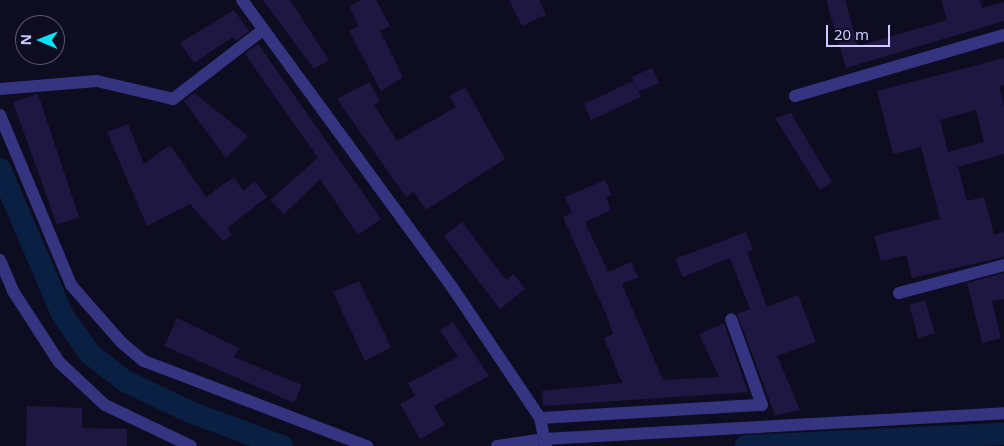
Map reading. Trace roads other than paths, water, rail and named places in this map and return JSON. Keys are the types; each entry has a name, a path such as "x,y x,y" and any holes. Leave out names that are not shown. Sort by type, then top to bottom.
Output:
{"street":[{"path":"242,0 452,287 540,418 545,442"},
{"path":"0,89 97,81 173,99 263,30"},
{"path":"795,96 1004,35"},
{"path":"0,115 71,285 121,342 144,361 367,446"},
{"path":"0,260 13,291 59,362 105,405 190,446"},
{"path":"899,294 1004,265"},
{"path":"540,418 762,405 731,319"},
{"path":"497,446 1004,413"}],"waterway":[{"path":"0,169 62,314 90,354 125,381 190,412 282,446"},
{"path":"746,446 1004,434"}]}
